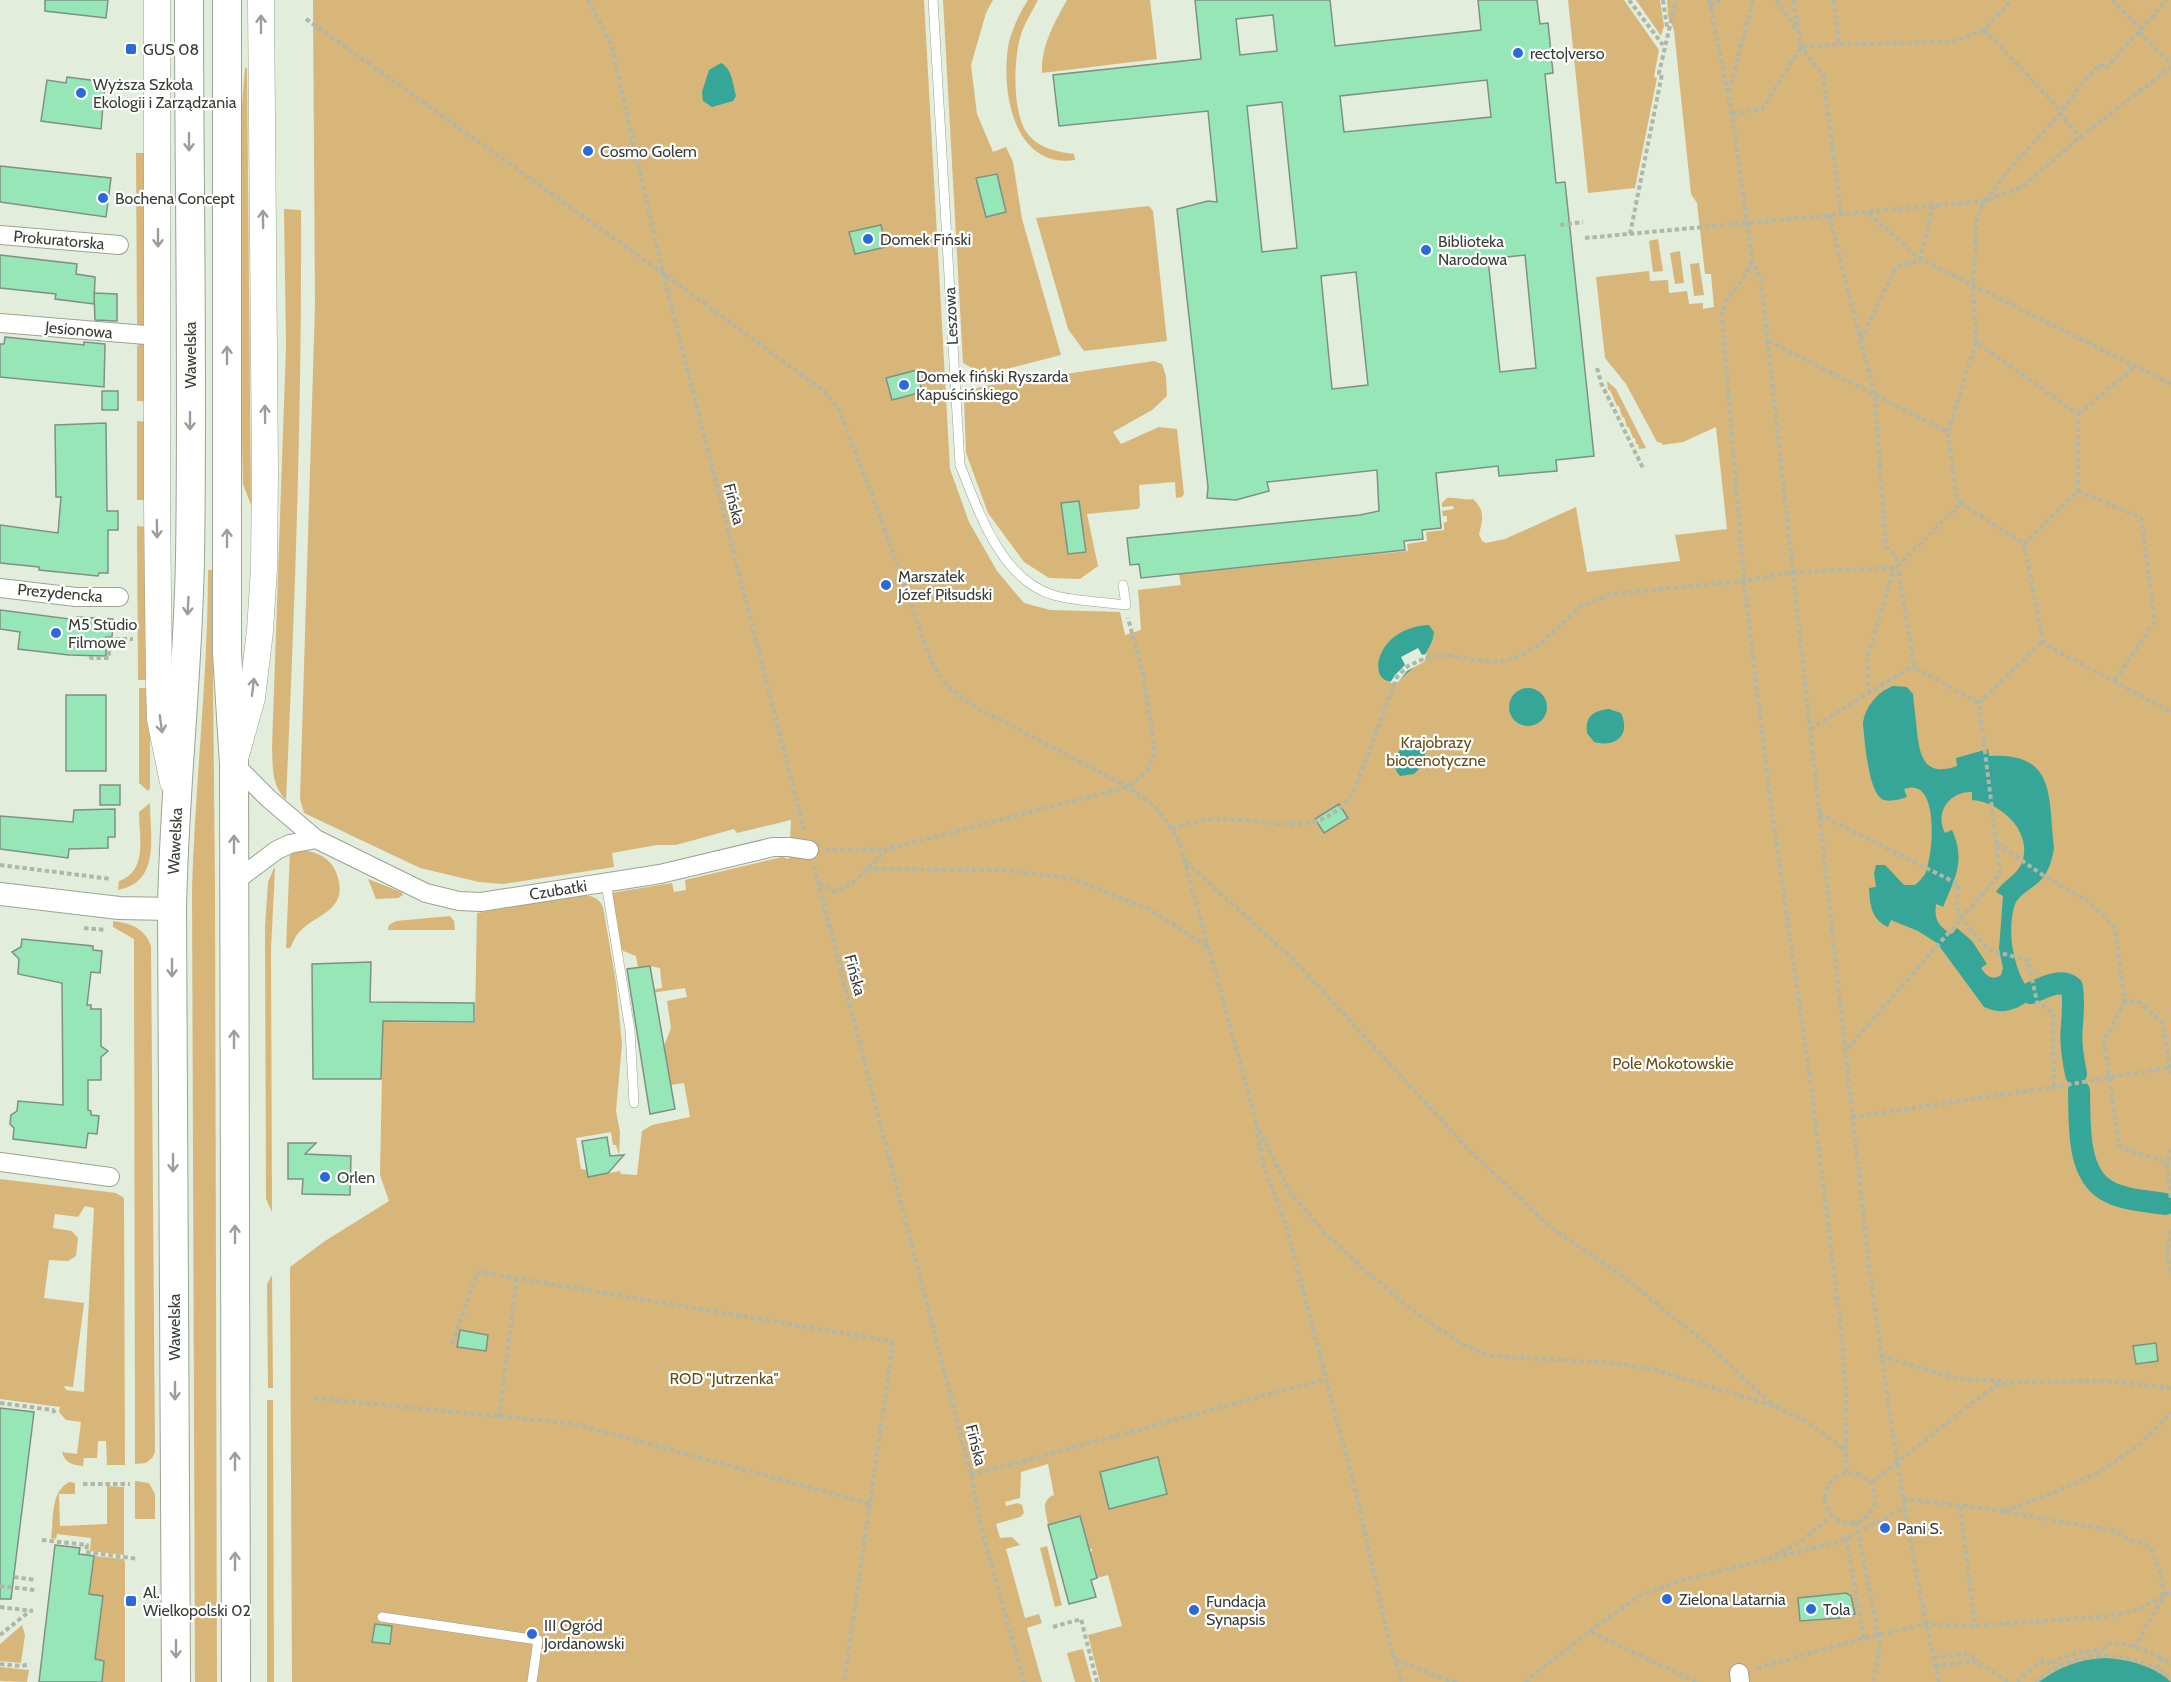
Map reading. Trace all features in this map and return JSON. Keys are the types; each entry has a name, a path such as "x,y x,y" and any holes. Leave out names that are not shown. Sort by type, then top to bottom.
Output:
{"main road":[{"path":"158,0 157,504 160,719 177,799"},
{"name":"Wawelska","path":"176,1682 172,909 190,557 189,0"},
{"path":"227,0 227,652 234,764 236,1682"},
{"path":"234,764 252,698 260,631 264,568 261,0"}],"street":[{"name":"Prokuratorska","path":"0,235 119,245"},
{"name":"Jesionowa","path":"0,323 158,336"},
{"name":"Prezydencka","path":"0,588 76,597 119,597"},
{"name":"Czubatki","path":"234,764 269,799 316,839 426,893 459,901 481,902 660,874 773,847 809,850"},
{"path":"234,882 277,850 290,844 316,839"},
{"path":"0,894 119,908 172,909"},
{"path":"0,1162 110,1177"}],"lane":[{"name":"Leszowa","path":"933,0 960,465 985,528 1012,567 1033,585 1052,595 1126,604 1123,585"},
{"path":"606,882 630,1030 634,1103"},
{"path":"382,1617 538,1640 532,1682"}],"path":[{"name":"Fińska","path":"588,0 611,44 663,273 971,1475 980,1523 1024,1682"},
{"path":"1629,0 1664,46"},
{"path":"1664,0 1668,30"},
{"path":"1630,234 1662,74 1659,73 1664,46 1676,0"},
{"path":"1720,0 1709,3 1732,114 1752,260 1761,280 1852,1117 1881,1356 1903,1499 1939,1682"},
{"path":"1728,94 1753,0"},
{"path":"1776,0 1797,30"},
{"path":"1793,0 1801,47 1823,75 1841,213"},
{"path":"1834,0 1839,44"},
{"path":"1801,47 1952,42 1984,30 2012,0"},
{"path":"1585,238 1985,201 2022,187 2080,137 2171,65 2112,0"},
{"path":"2168,0 2105,69 2100,64 2079,87 2060,114 2010,168 1985,201 1977,217 1973,285 1976,342 1948,432 1956,495 1960,503 2024,544 2043,642 2113,683 2171,712"},
{"path":"306,19 663,273 825,392 839,410 903,579 929,656 939,676 953,691 972,705 1128,787 1155,807 1173,828 1180,844 1258,1126 1264,1167 1286,1225 1358,1501 1388,1637 1402,1682"},
{"path":"1984,30 2056,105 2060,114 2080,137"},
{"path":"1732,114 1762,109 1801,47"},
{"path":"1861,340 1896,267 1920,259 1933,206"},
{"path":"1867,212 1920,259 2171,384"},
{"path":"1829,214 1875,396 1886,547 1896,556 1914,665 1917,669 1979,703"},
{"path":"1560,225 1583,222"},
{"path":"1752,260 1744,278 1724,302 1722,317 1743,581 1775,835 1812,1094 1839,1316 1846,1392 1846,1473"},
{"path":"1768,341 1948,432"},
{"path":"1976,342 2078,414"},
{"path":"2078,414 2136,366"},
{"path":"1597,368 1601,383 1642,468"},
{"path":"2024,544 2079,491 2078,414"},
{"path":"2079,491 2141,518 2155,621 2113,683"},
{"path":"1869,693 1867,658 1896,567 1960,503"},
{"path":"1173,828 1212,819 1302,825 1318,821 1344,805 1350,798 1397,677 1408,666 1424,658 1439,656 1490,662 1512,659 1539,645 1574,612 1591,601 1623,592 1743,581 1793,572 1896,567"},
{"path":"886,585 903,579"},
{"path":"809,850 887,849 1128,787 1147,772 1155,752 1152,718 1144,678 1131,633"},
{"path":"91,656 91,658 109,658 109,639 133,639"},
{"path":"1979,703 2043,642"},
{"path":"1810,729 1914,665"},
{"path":"1846,1050 2000,874 1979,703"},
{"path":"1819,814 1958,885 1959,915 1988,950 2028,960 2034,997 2037,1002 2053,1013 2054,1087"},
{"path":"1997,843 2022,862 2088,902 2115,928 2125,1001 2104,1041 2119,1146 2167,1162"},
{"path":"818,882 834,891 853,883 887,849"},
{"path":"1185,862 1295,961 1466,1147 1548,1225 1622,1276 1698,1336 1774,1406"},
{"path":"0,866 111,879"},
{"path":"867,869 1003,870 1073,879 1151,910 1209,947"},
{"path":"2125,1001 2137,1001 2162,1021 2171,1073"},
{"path":"1852,1117 2170,1067"},
{"path":"1258,1126 1290,1192 1325,1233 1411,1309 1460,1343 1490,1356 1612,1363 1652,1370 1774,1406 1809,1423 1846,1451"},
{"path":"2171,1149 2167,1162 2171,1201"},
{"path":"2171,1230 2167,1252 2171,1275"},
{"path":"452,1344 477,1274 487,1273 890,1341 893,1344 844,1682"},
{"path":"499,1417 517,1278"},
{"path":"1881,1356 1958,1379 2015,1382 2108,1381 2171,1388"},
{"path":"971,1475 1326,1379"},
{"path":"1871,1483 1984,1393 1998,1385 2015,1382"},
{"path":"314,1398 575,1424 871,1504"},
{"path":"0,1403 53,1410 56,1415"},
{"path":"2003,1511 2051,1494 2098,1473 2120,1460 2152,1433 2171,1412"},
{"path":"1846,1473 1860,1475 1871,1483 1875,1499 1874,1507 1869,1514 1856,1522 1847,1522 1832,1515 1826,1501 1828,1486 1839,1475 1846,1473"},
{"path":"83,1484 130,1484"},
{"path":"1903,1499 2003,1511 2115,1531 2128,1540 2147,1545 2152,1551 2160,1572 2164,1595 2135,1647"},
{"path":"1960,1506 1975,1626"},
{"path":"1864,1529 1905,1508"},
{"path":"1759,1563 1798,1543 1832,1515"},
{"path":"1856,1522 1879,1635 1880,1650 1873,1682"},
{"path":"1525,1682 1639,1596 1679,1581 1759,1563 1855,1534"},
{"path":"1846,1538 1864,1638"},
{"path":"42,1540 87,1545 86,1552 138,1559"},
{"path":"14,1577 36,1580"},
{"path":"0,1586 35,1590"},
{"path":"1739,1678 1864,1638 1926,1624 1975,1626 2122,1614 2141,1609 2171,1593"},
{"path":"0,1607 32,1611 0,1635"},
{"path":"1053,1627 1081,1619 1097,1682"},
{"path":"1590,1631 1696,1682"},
{"path":"2096,1656 2109,1643 2135,1647 2171,1664"},
{"path":"2050,1663 2071,1654 2103,1649"},
{"path":"1934,1658 1966,1653 2008,1682"},
{"path":"2035,1682 2059,1666 2076,1659 2113,1655 2131,1659 2171,1678"},
{"path":"2156,1669 2162,1658"},
{"path":"1396,1660 1457,1682"},
{"path":"1935,1666 1970,1660 1983,1664"},
{"path":"2017,1682 2043,1661 2059,1666"},
{"path":"0,1664 21,1666 30,1664"}],"green space":[{"name":"Pole Mokotowskie","path":"313,0 924,0 950,469 969,522 997,571 1024,603 1050,610 1120,612 1125,635 1141,630 1138,590 1181,585 1179,574 1408,551 1407,544 1427,541 1426,532 1444,530 1447,516 1443,516 1442,511 1454,509 1453,506 1442,507 1442,503 1447,498 1473,499 1477,503 1482,515 1479,534 1482,541 1486,543 1505,539 1576,507 1587,572 1680,561 1675,535 1727,529 1716,427 1683,442 1662,445 1657,442 1626,384 1605,358 1596,277 1649,271 1650,281 1668,280 1669,293 1687,291 1689,304 1703,303 1703,309 1714,307 1711,274 1705,274 1697,203 1691,194 1674,30 1668,16 1667,0 2171,0 2171,1682 1100,1682 1088,1635 1122,1626 1108,1575 1097,1578 1090,1552 1092,1549 1089,1549 1080,1517 1048,1525 1045,1504 1054,1495 1048,1464 1021,1472 1020,1498 1005,1502 1006,1506 1018,1503 1022,1505 1024,1513 1020,1517 996,1524 1000,1538 1012,1537 1020,1545 1006,1549 1025,1618 1039,1614 1042,1623 1027,1628 1042,1682 292,1682 290,1267 325,1241 389,1201 380,1175 383,1022 475,1023 477,913 580,895 596,899 603,907 616,982 622,1044 616,1111 620,1132 619,1155 616,1145 613,1145 611,1132 576,1138 581,1169 587,1170 588,1177 620,1171 621,1174 637,1175 642,1131 652,1125 690,1117 684,1083 646,1089 643,1074 668,1070 664,1046 671,1028 667,1001 687,997 685,988 631,996 630,993 662,988 660,968 650,966 638,968 636,956 621,950 611,893 672,883 674,892 686,890 685,880 782,857 789,859 791,820 737,833 734,829 676,845 657,845 612,853 614,867 503,884 479,882 420,868 304,813 300,799 315,305","holes":["1158,1457 1167,1494 1109,1509"]},
{"path":"943,0 993,0 986,13 971,65 977,114 993,152 1006,147 1013,162 1022,219 1061,355 981,373 963,363"},
{"path":"1028,0 1038,0 1023,29 1017,52 1015,80 1021,120 1025,130 1034,141 1053,150 1074,154 1075,160 1054,159 1037,152 1024,138 1015,121 1009,101 1007,60 1009,42 1019,15"},
{"path":"1067,0 1150,0 1157,59 1042,73 1046,44"},
{"path":"1568,0 1624,0 1659,50 1654,77 1657,78 1635,188 1588,193"},
{"path":"1636,0 1660,0 1664,26 1661,36"},
{"path":"245,68 247,68 251,505 243,484 242,439 240,130"},
{"path":"136,153 144,153 146,156 147,329 143,329 137,323"},
{"path":"1149,206 1153,211 1167,341 1084,351 1068,329 1036,218"},
{"path":"284,209 301,210 297,505 286,800 275,782 272,747 286,346"},
{"path":"1658,239 1663,271 1653,272 1649,241"},
{"path":"1680,251 1684,283 1675,284 1670,253"},
{"path":"1699,263 1704,295 1694,296 1690,264"},
{"path":"147,340 147,401 137,401 137,346"},
{"path":"1154,361 1162,364 1166,376 1167,396 1152,410 1113,432 1121,444 1159,427 1177,429 1184,494 1176,498 1175,482 1139,485 1140,506 1138,509 1087,514 1098,566 1080,579 1049,578 1024,562 988,513 966,453 964,397 971,390 984,386"},
{"path":"1607,381 1616,389 1646,448 1639,449 1636,444 1619,406 1608,390"},
{"path":"137,421 148,422 148,500 137,500"},
{"path":"137,526 148,527 150,680 138,680"},
{"path":"208,570 212,570 215,887 217,1682 195,1682 192,890 206,650"},
{"path":"139,688 150,688 150,788 148,791 139,783"},
{"path":"150,803 151,843 147,868 141,878 132,885 118,890 119,881 134,870 138,861 140,852 139,812"},
{"path":"303,850 318,854 330,863 336,872 340,886 339,896 328,911 303,928 290,948 286,948 290,851"},
{"path":"274,868 271,949 272,1212 266,1199 265,927 268,882"},
{"path":"368,879 401,892 403,895 398,898 376,899"},
{"path":"450,916 454,921 455,930 388,930 389,925 396,921"},
{"path":"113,921 125,923 141,931 151,946 155,1452 146,1463 135,1464 134,939 113,927"},
{"path":"0,1179 116,1193 124,1198 125,1465 107,1465 106,1441 98,1441 97,1458 84,1458 83,1466 70,1463 62,1452 77,1454 81,1422 66,1420 59,1412 60,1407 0,1399","holes":["85,1206 94,1208 84,1392 66,1390 64,1386 73,1387 84,1303 44,1298 49,1260 68,1261 76,1256 78,1238 72,1231 53,1228 55,1214 78,1217"]},
{"path":"272,1275 273,1388 268,1388 267,1284"},
{"path":"267,1400 273,1400 274,1682 267,1682"},
{"path":"135,1481 149,1483 155,1494 155,1519 135,1519"},
{"path":"70,1482 75,1483 75,1494 59,1494 60,1526 107,1524 107,1486 124,1487 124,1555 90,1551 91,1538 57,1534 56,1539 51,1538 56,1498 64,1486"},
{"path":"1047,1546 1062,1605 1055,1607 1040,1548"},
{"path":"94,1556 124,1559 125,1563 125,1682 102,1682 104,1661 95,1659 89,1594"},
{"path":"22,1625 25,1635 21,1663 0,1661 0,1644"},
{"path":"1083,1649 1092,1682 1075,1682 1067,1653"},
{"path":"0,1667 29,1670 27,1682 0,1681"}],"water":[{"path":"721,63 730,73 736,96 733,101 712,107 703,101 702,92 709,70"},
{"path":"1429,625 1434,632 1433,637 1429,648 1419,662 1400,679 1389,681 1382,677 1378,669 1384,647 1394,637 1409,629"},
{"path":"1893,686 1907,687 1913,694 1920,750 1926,763 1932,767 1947,769 1957,766 1956,758 1988,749 1989,756 2011,757 2027,762 2038,770 2045,781 2049,795 2054,848 2046,874 2018,899 2014,907 2011,925 2013,953 2022,979 2029,990 2030,999 2014,1009 1996,1011 1984,1007 1937,943 1918,931 1891,920 1888,927 1882,924 1873,911 1869,888 1876,887 1874,874 1876,865 1885,865 1904,885 1915,885 1925,874 1932,836 1929,805 1924,794 1916,788 1904,789 1907,797 1884,800 1874,788 1868,766 1863,725 1872,701","holes":["1972,792 1972,800 1994,806 2004,813 2013,821 2023,842 2024,853 2021,865 1996,892 2003,896 1999,949 2003,968 2001,975 1995,978 1987,975 1981,968 1987,964 1972,941 1957,928 1952,934 1943,928 1936,914 1936,904 1943,907 1955,878 1958,860 1952,830 1945,833 1942,825 1943,811 1946,804 1957,795"]},
{"path":"1528,688 1541,694 1547,707 1541,720 1528,726 1515,720 1509,707 1515,694"},
{"path":"1609,709 1621,713 1624,721 1623,733 1620,738 1609,743 1594,742 1587,733 1587,722 1594,713"},
{"path":"1414,739 1419,739 1426,746 1424,764 1414,774 1400,776 1396,771 1395,760 1404,745"},
{"path":"2105,1658 2140,1664 2171,1682 2039,1682 2070,1665"}],"pier":[{"path":"1418,648 1422,655 1427,654 1424,662 1407,671 1398,682 1390,683 1405,665 1401,657"}],"building":[{"path":"45,0 108,0 106,18 45,11"},
{"name":"Biblioteka Narodowa","path":"1195,0 1330,0 1335,46 1481,30 1478,0 1537,0 1540,24 1548,23 1553,73 1545,74 1556,183 1565,182 1594,456 1556,460 1557,471 1499,476 1498,466 1436,473 1441,528 1422,530 1423,539 1404,541 1405,550 1141,578 1139,564 1130,565 1127,538 1360,515 1379,511 1377,470 1267,482 1269,491 1236,500 1207,498 1208,487 1177,209 1208,201 1217,202 1208,111 1059,126 1053,75 1201,59","holes":["1273,15 1277,51 1240,55 1236,19","1487,80 1491,117 1344,132 1340,96","1282,102 1297,248 1262,252 1247,106","1525,255 1536,368 1500,372 1488,259","1356,272 1368,385 1332,389 1321,276"]},
{"path":"67,77 105,82 101,129 41,121 47,80 66,83"},
{"path":"0,166 111,178 106,217 0,202"},
{"path":"997,174 1006,212 986,217 976,178"},
{"name":"Domek Fiński","path":"881,225 886,247 855,254 849,232"},
{"path":"0,255 77,264 76,274 95,277 94,304 55,299 56,294 0,288"},
{"path":"94,293 117,294 117,321 95,320"},
{"path":"5,337 84,345 84,342 105,344 104,387 0,377 0,344 4,344"},
{"name":"Domek fiński Ryszarda Kapuścińskiego","path":"917,370 922,392 892,400 886,378"},
{"path":"102,391 118,391 118,410 102,410"},
{"path":"106,423 107,511 118,511 118,530 108,530 108,573 99,573 98,576 39,570 39,567 0,563 0,525 58,533 61,497 56,497 55,425"},
{"path":"1079,501 1086,552 1068,554 1061,503"},
{"path":"0,610 77,620 77,617 113,619 112,637 106,637 106,656 69,655 18,649 20,632 0,629"},
{"path":"66,695 106,695 106,771 66,771"},
{"path":"100,785 120,785 120,805 100,805"},
{"path":"1339,804 1348,818 1324,833 1315,819"},
{"path":"115,809 115,837 108,837 108,848 69,849 68,858 0,849 0,816 73,822 74,810"},
{"path":"22,939 93,946 93,950 102,951 100,973 91,972 87,1005 91,1005 91,1009 101,1009 101,1046 108,1051 101,1057 101,1080 88,1080 88,1110 91,1111 91,1115 99,1116 97,1134 88,1133 86,1148 13,1139 14,1128 10,1124 11,1115 17,1111 18,1101 63,1105 62,983 18,974 19,959 12,952 21,947"},
{"path":"371,962 370,1002 474,1003 474,1022 383,1021 381,1079 313,1079 312,964"},
{"path":"650,966 675,1109 650,1114 627,969"},
{"path":"607,1137 610,1156 624,1155 608,1173 588,1177 582,1141"},
{"path":"288,1143 316,1143 305,1154 351,1156 350,1195 302,1194 303,1179 288,1179"},
{"path":"460,1330 488,1335 486,1351 457,1347"},
{"path":"2156,1343 2158,1361 2136,1364 2133,1346"},
{"path":"0,1408 34,1412 11,1599 0,1599"},
{"path":"1158,1457 1167,1494 1109,1509 1100,1472"},
{"path":"1080,1516 1097,1578 1091,1580 1096,1597 1069,1604 1048,1525"},
{"path":"55,1545 80,1548 79,1554 94,1556 89,1594 103,1596 95,1659 104,1661 102,1682 39,1682"},
{"path":"1846,1593 1851,1596 1855,1614 1839,1615 1840,1618 1800,1621 1798,1598"},
{"path":"375,1624 392,1626 390,1644 372,1642"}],"waterway":[{"path":"2031,993 2062,983 2072,987 2071,1031 2076,1074"},
{"path":"2079,1091 2082,1145 2089,1171 2096,1182 2119,1196 2165,1204"}],"place":[{"name":"GUS 08","path":"131,49"},
{"name":"recto|verso","path":"1518,53"},
{"name":"Wyższa Szkoła Ekologii i Zarządzania","path":"81,93"},
{"name":"Cosmo Golem","path":"588,151"},
{"name":"Bochena Concept","path":"103,198"},
{"name":"Domek Fiński","path":"868,239"},
{"name":"Biblioteka Narodowa","path":"1426,250"},
{"name":"Domek fiński Ryszarda Kapuścińskiego","path":"904,385"},
{"name":"Marszałek Józef Piłsudski","path":"886,585"},
{"name":"M5 Studio Filmowe","path":"56,633"},
{"name":"Orlen","path":"325,1177"},
{"name":"Pani S.","path":"1885,1528"},
{"name":"Zielona Latarnia","path":"1667,1599"},
{"name":"Al. Wielkopolski 02","path":"131,1601"},
{"name":"Tola","path":"1811,1609"},
{"name":"Fundacja Synapsis","path":"1194,1610"},
{"name":"III Ogród Jordanowski","path":"532,1634"}],"park label":[{"name":"Krajobrazy biocenotyczne","path":"1436,751"},
{"name":"ROD \"Jutrzenka\"","path":"724,1378"}]}
